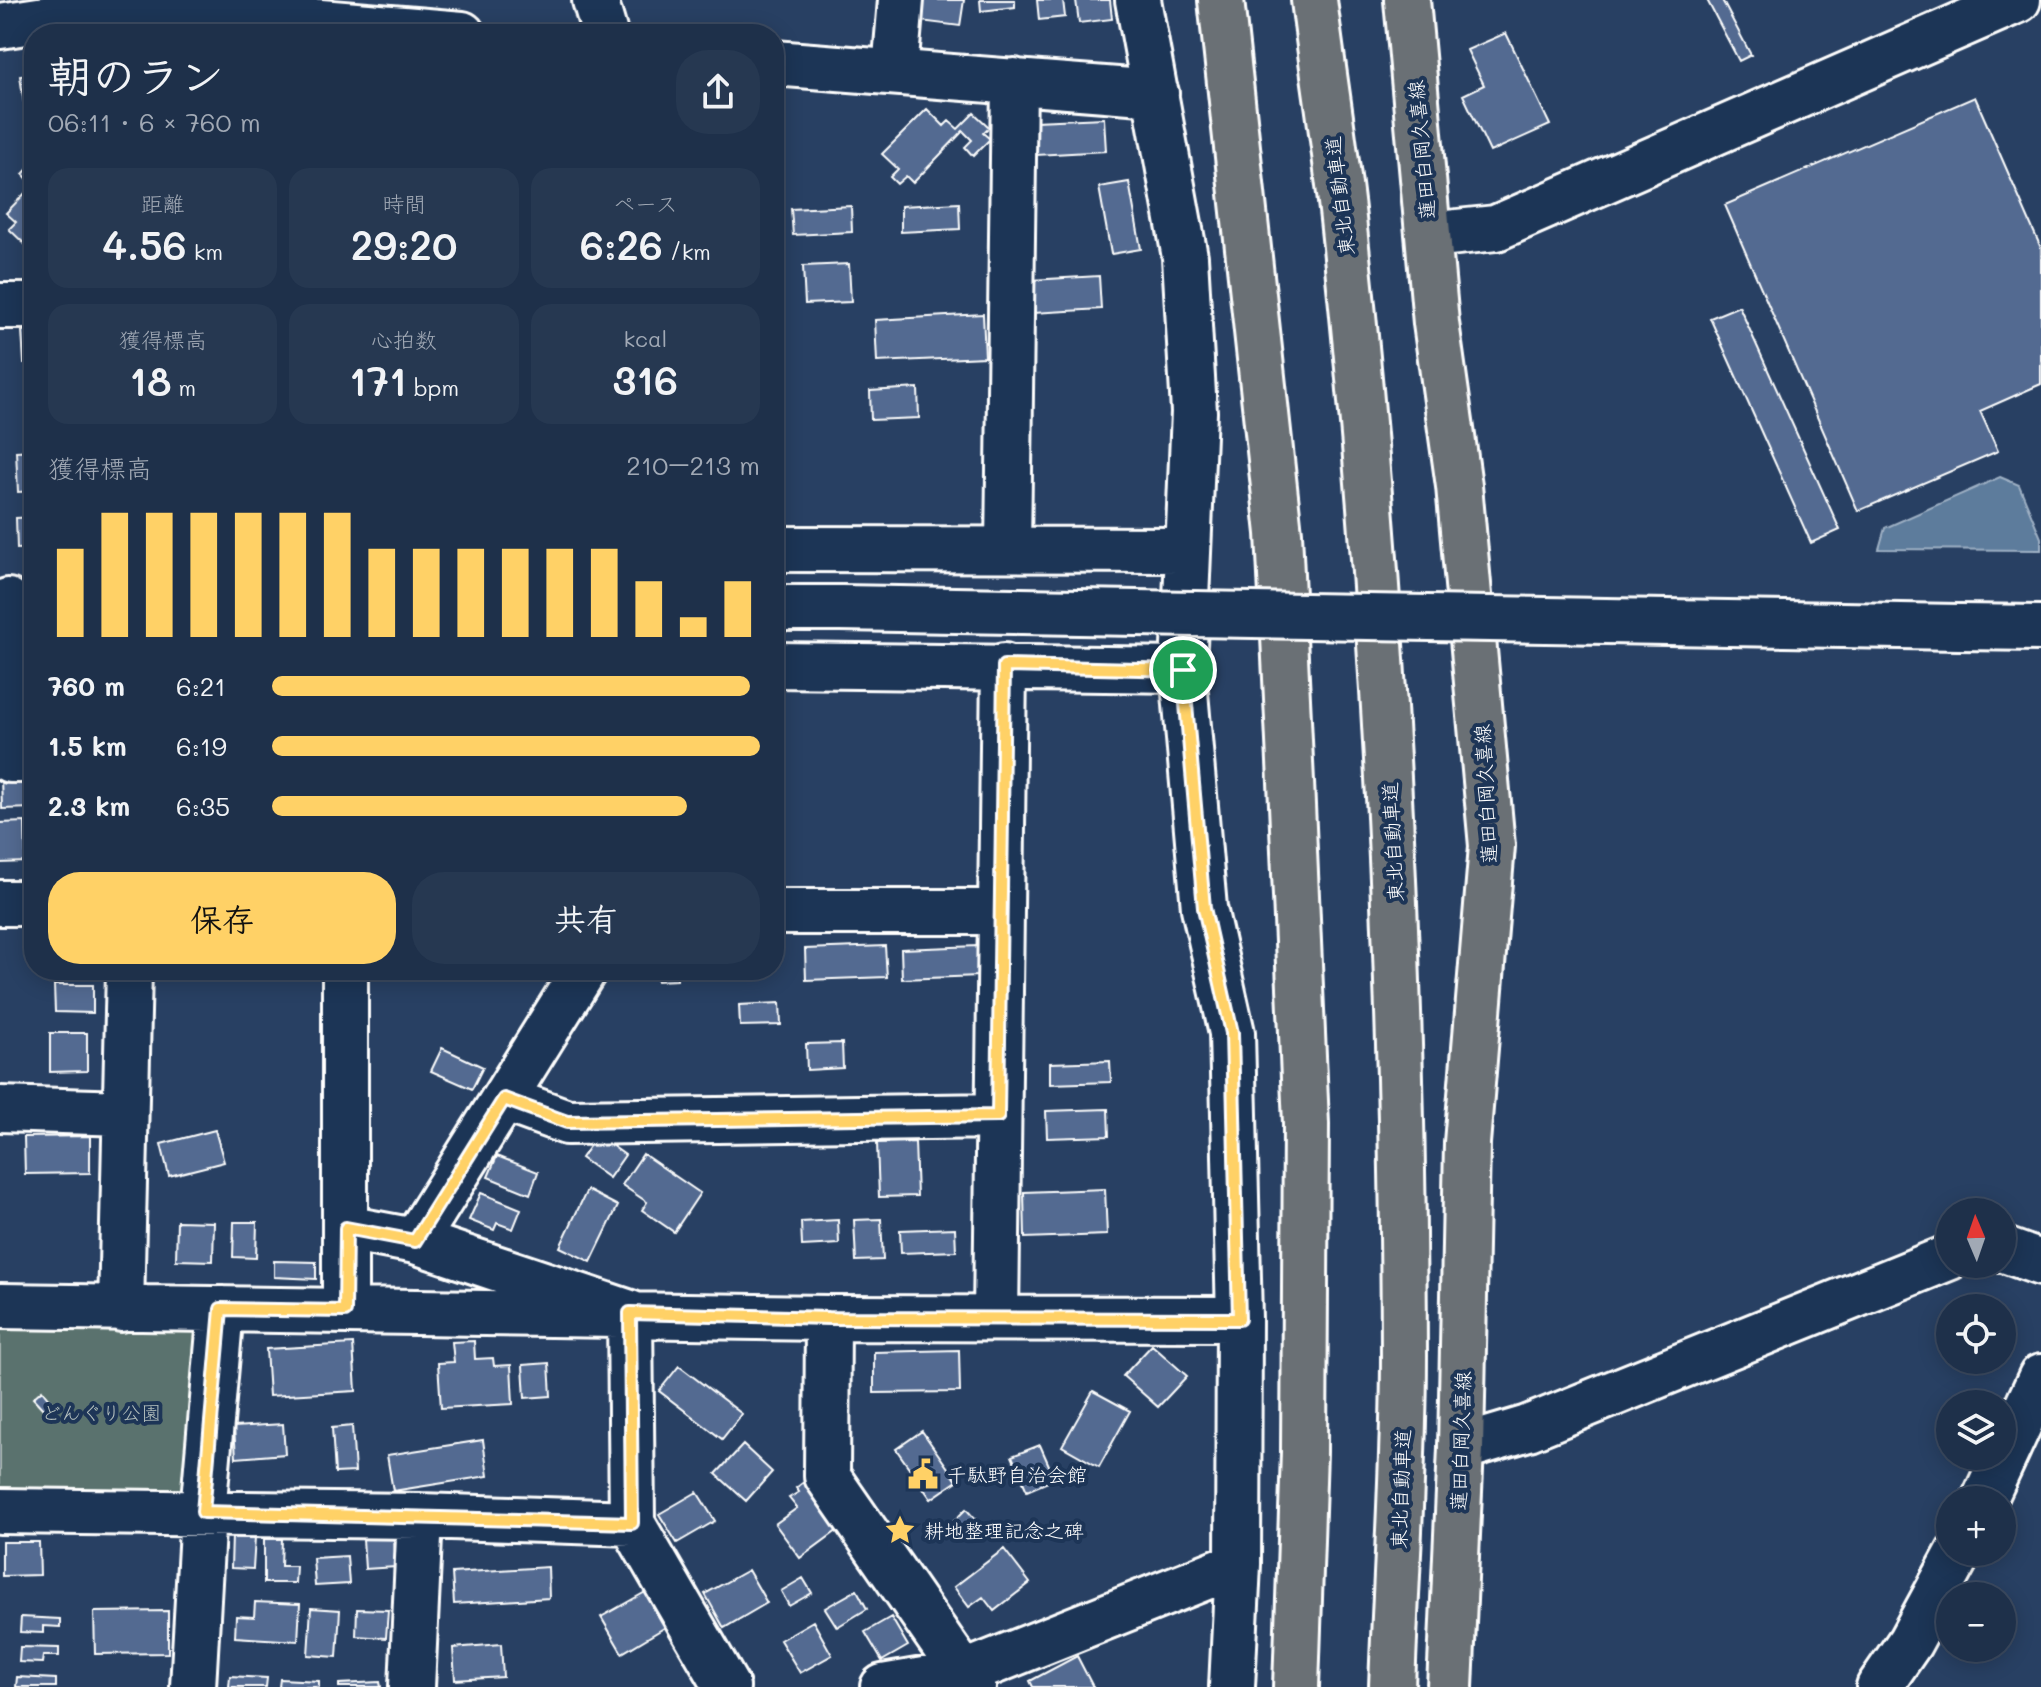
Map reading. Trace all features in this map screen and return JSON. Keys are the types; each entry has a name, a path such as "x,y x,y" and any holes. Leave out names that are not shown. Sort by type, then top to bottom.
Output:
{"main road":[{"path":"1221,0 1279,533 1293,813 1306,1124 1304,1452 1296,1687"},
{"name":"東北自動車道","path":"1314,0 1343,217 1367,474 1395,906 1404,1359 1392,1687"},
{"name":"蓮田白岡久喜線","path":"1407,0 1436,323 1459,486 1492,846 1467,1143 1461,1448 1450,1687"}],"street":[{"path":"595,0 602,24"},
{"path":"895,71 901,0"},
{"path":"1138,0 1185,257 1194,412 1183,670 1204,908 1232,1033 1239,1319 1238,1564 1232,1687"},
{"path":"1429,235 1496,228 2018,0"},
{"path":"0,26 132,13 300,24"},
{"path":"784,64 1156,93"},
{"path":"1008,549 1014,81"},
{"path":"0,306 24,306"},
{"path":"784,549 1187,550"},
{"path":"14,601 10,760 24,760"},
{"path":"784,608 2041,628"},
{"path":"784,665 1183,670"},
{"path":"996,1318 1004,666"},
{"path":"0,903 24,903"},
{"path":"784,912 1001,912"},
{"path":"121,1309 129,980"},
{"path":"345,980 345,1311"},
{"path":"415,1241 578,980"},
{"path":"504,1099 567,1122 998,1116"},
{"path":"0,1109 125,1113"},
{"path":"346,1228 415,1241 630,1313"},
{"path":"2016,1254 2041,1263"},
{"path":"1461,1448 1528,1428 1936,1263"},
{"path":"0,1306 828,1318 1239,1319"},
{"path":"193,1687 203,1512 221,1309"},
{"path":"630,1313 632,1523 727,1687"},
{"path":"828,1318 827,1476 969,1680"},
{"path":"1990,1486 2041,1377"},
{"path":"0,1511 420,1516 632,1523"},
{"path":"412,1687 420,1516"},
{"path":"883,1687 969,1680 1238,1564"},
{"path":"1879,1687 1910,1642 1951,1566"}],"green space":[{"name":"どんぐり公園","path":"0,1326 196,1327 201,1336 196,1483 181,1498 0,1497"}],"water":[{"path":"2000,477 2019,485 2041,538 2041,550 1879,549 1885,528"}],"building":[{"path":"923,0 964,0 960,26 920,21"},
{"path":"980,0 1015,0 1015,7 981,11"},
{"path":"1037,0 1063,0 1065,17 1039,20"},
{"path":"1076,0 1110,0 1112,19 1079,23"},
{"path":"1707,0 1722,0 1751,55 1739,61"},
{"path":"1506,33 1550,125 1490,152 1463,95 1484,85 1467,50"},
{"path":"24,75 24,103 20,76"},
{"path":"1975,97 2041,248 2041,384 1980,411 1998,451 1858,511 1725,205"},
{"path":"927,109 944,126 949,121 958,129 974,113 989,127 983,133 990,139 973,156 965,147 972,140 963,131 913,183 906,176 897,184 890,177 898,169 882,154"},
{"path":"1104,118 1106,151 1036,155 1035,121"},
{"path":"1129,182 1141,249 1111,254 1099,187"},
{"path":"24,194 24,243 9,229 16,222 6,213"},
{"path":"959,203 960,229 901,232 901,206"},
{"path":"851,206 852,232 793,235 791,209"},
{"path":"849,264 851,302 805,304 803,266"},
{"path":"1099,276 1101,309 1033,313 1031,280"},
{"path":"1739,306 1840,530 1811,543 1710,318"},
{"path":"983,314 985,357 877,362 875,320"},
{"path":"918,388 919,418 871,420 870,391"},
{"path":"16,451 24,451 24,492 18,492"},
{"path":"16,518 24,518 24,549 17,549"},
{"path":"24,775 24,808 2,809 1,776"},
{"path":"24,822 24,862 0,863 0,823"},
{"path":"885,946 887,977 806,980 805,949"},
{"path":"978,946 979,976 902,979 901,949"},
{"path":"54,985 93,985 93,1013 55,1012"},
{"path":"780,1003 781,1025 740,1026 739,1005"},
{"path":"50,1033 87,1033 87,1071 50,1072"},
{"path":"842,1043 843,1068 807,1070 806,1044"},
{"path":"442,1048 483,1067 472,1089 431,1071"},
{"path":"1110,1061 1111,1082 1050,1084 1050,1063"},
{"path":"1108,1109 1109,1136 1047,1138 1046,1111"},
{"path":"215,1130 224,1162 169,1176 161,1144"},
{"path":"597,1135 625,1155 609,1178 581,1158"},
{"path":"90,1136 90,1173 25,1174 24,1137"},
{"path":"915,1142 917,1196 879,1197 877,1143"},
{"path":"643,1154 700,1193 674,1232 642,1210 647,1202 622,1185"},
{"path":"497,1156 538,1172 530,1194 488,1177"},
{"path":"1105,1189 1107,1235 1025,1238 1024,1192"},
{"path":"587,1190 618,1206 591,1262 560,1247"},
{"path":"481,1193 521,1209 513,1229 497,1223 494,1230 469,1220"},
{"path":"881,1219 883,1260 856,1261 854,1220"},
{"path":"838,1220 839,1244 802,1246 801,1222"},
{"path":"177,1221 214,1222 213,1261 176,1260"},
{"path":"234,1222 257,1222 256,1258 233,1257"},
{"path":"955,1228 956,1251 901,1253 900,1230"},
{"path":"274,1261 316,1262 316,1279 274,1277"},
{"path":"474,1341 475,1359 493,1358 494,1366 511,1365 513,1404 441,1408 438,1363 454,1362 452,1342"},
{"path":"353,1344 356,1391 269,1396 266,1349"},
{"path":"1152,1345 1187,1376 1158,1407 1123,1376"},
{"path":"959,1350 960,1392 874,1393 874,1352"},
{"path":"549,1363 551,1396 525,1398 523,1365"},
{"path":"679,1366 742,1414 722,1439 659,1391"},
{"path":"42,1390 53,1404 45,1411 33,1398"},
{"path":"1093,1391 1130,1411 1099,1467 1062,1446"},
{"path":"283,1424 285,1454 236,1458 234,1427"},
{"path":"352,1426 355,1472 335,1473 332,1428"},
{"path":"922,1431 957,1481 931,1499 896,1449"},
{"path":"483,1440 488,1476 393,1491 387,1455"},
{"path":"743,1445 772,1472 746,1501 716,1474"},
{"path":"1040,1445 1055,1479 1027,1491 1012,1456"},
{"path":"804,1482 838,1530 800,1558 775,1524 797,1508 789,1498 799,1492 796,1488"},
{"path":"697,1492 715,1521 677,1543 659,1514"},
{"path":"966,1509 976,1520 962,1534 952,1523"},
{"path":"232,1535 255,1537 253,1569 231,1568"},
{"path":"394,1537 396,1567 365,1569 363,1539"},
{"path":"264,1539 282,1539 281,1566 296,1566 295,1583 264,1583"},
{"path":"2,1542 39,1542 40,1575 2,1576"},
{"path":"1004,1549 1030,1583 994,1611 983,1597 969,1607 954,1587"},
{"path":"347,1556 349,1584 315,1586 313,1558"},
{"path":"548,1567 549,1598 454,1604 452,1573"},
{"path":"748,1570 767,1603 724,1628 705,1594"},
{"path":"803,1578 812,1593 789,1606 781,1591"},
{"path":"649,1590 669,1625 622,1653 601,1617"},
{"path":"857,1590 867,1609 837,1627 825,1608"},
{"path":"255,1602 300,1604 298,1641 235,1637 236,1616 254,1617"},
{"path":"311,1608 340,1610 337,1657 308,1655"},
{"path":"357,1609 388,1610 386,1638 356,1636"},
{"path":"168,1611 168,1653 95,1654 94,1612"},
{"path":"21,1617 60,1619 60,1627 43,1626 43,1633 20,1632"},
{"path":"891,1617 908,1646 882,1661 865,1632"},
{"path":"813,1621 832,1655 800,1673 780,1640"},
{"path":"501,1644 503,1677 455,1680 453,1648"},
{"path":"20,1647 59,1648 59,1656 43,1656 42,1663 19,1662"},
{"path":"1077,1656 1093,1687 1033,1687 1030,1681"},
{"path":"230,1676 267,1678 266,1687 229,1687"},
{"path":"17,1677 56,1679 56,1687 16,1687"},
{"path":"280,1679 319,1681 319,1687 279,1687"},
{"path":"380,1682 381,1687 339,1687 339,1684"}],"place":[{"name":"千駄野自治会館","path":"923,1474"},
{"name":"耕地整理記念之碑","path":"900,1530"}],"route":[{"path":"1004,666 1183,670 1204,908 1232,1033 1239,1319 828,1318 630,1313 632,1523 203,1512 221,1309 345,1311 346,1228 415,1241 504,1099 567,1122 998,1116 1004,666"}]}
